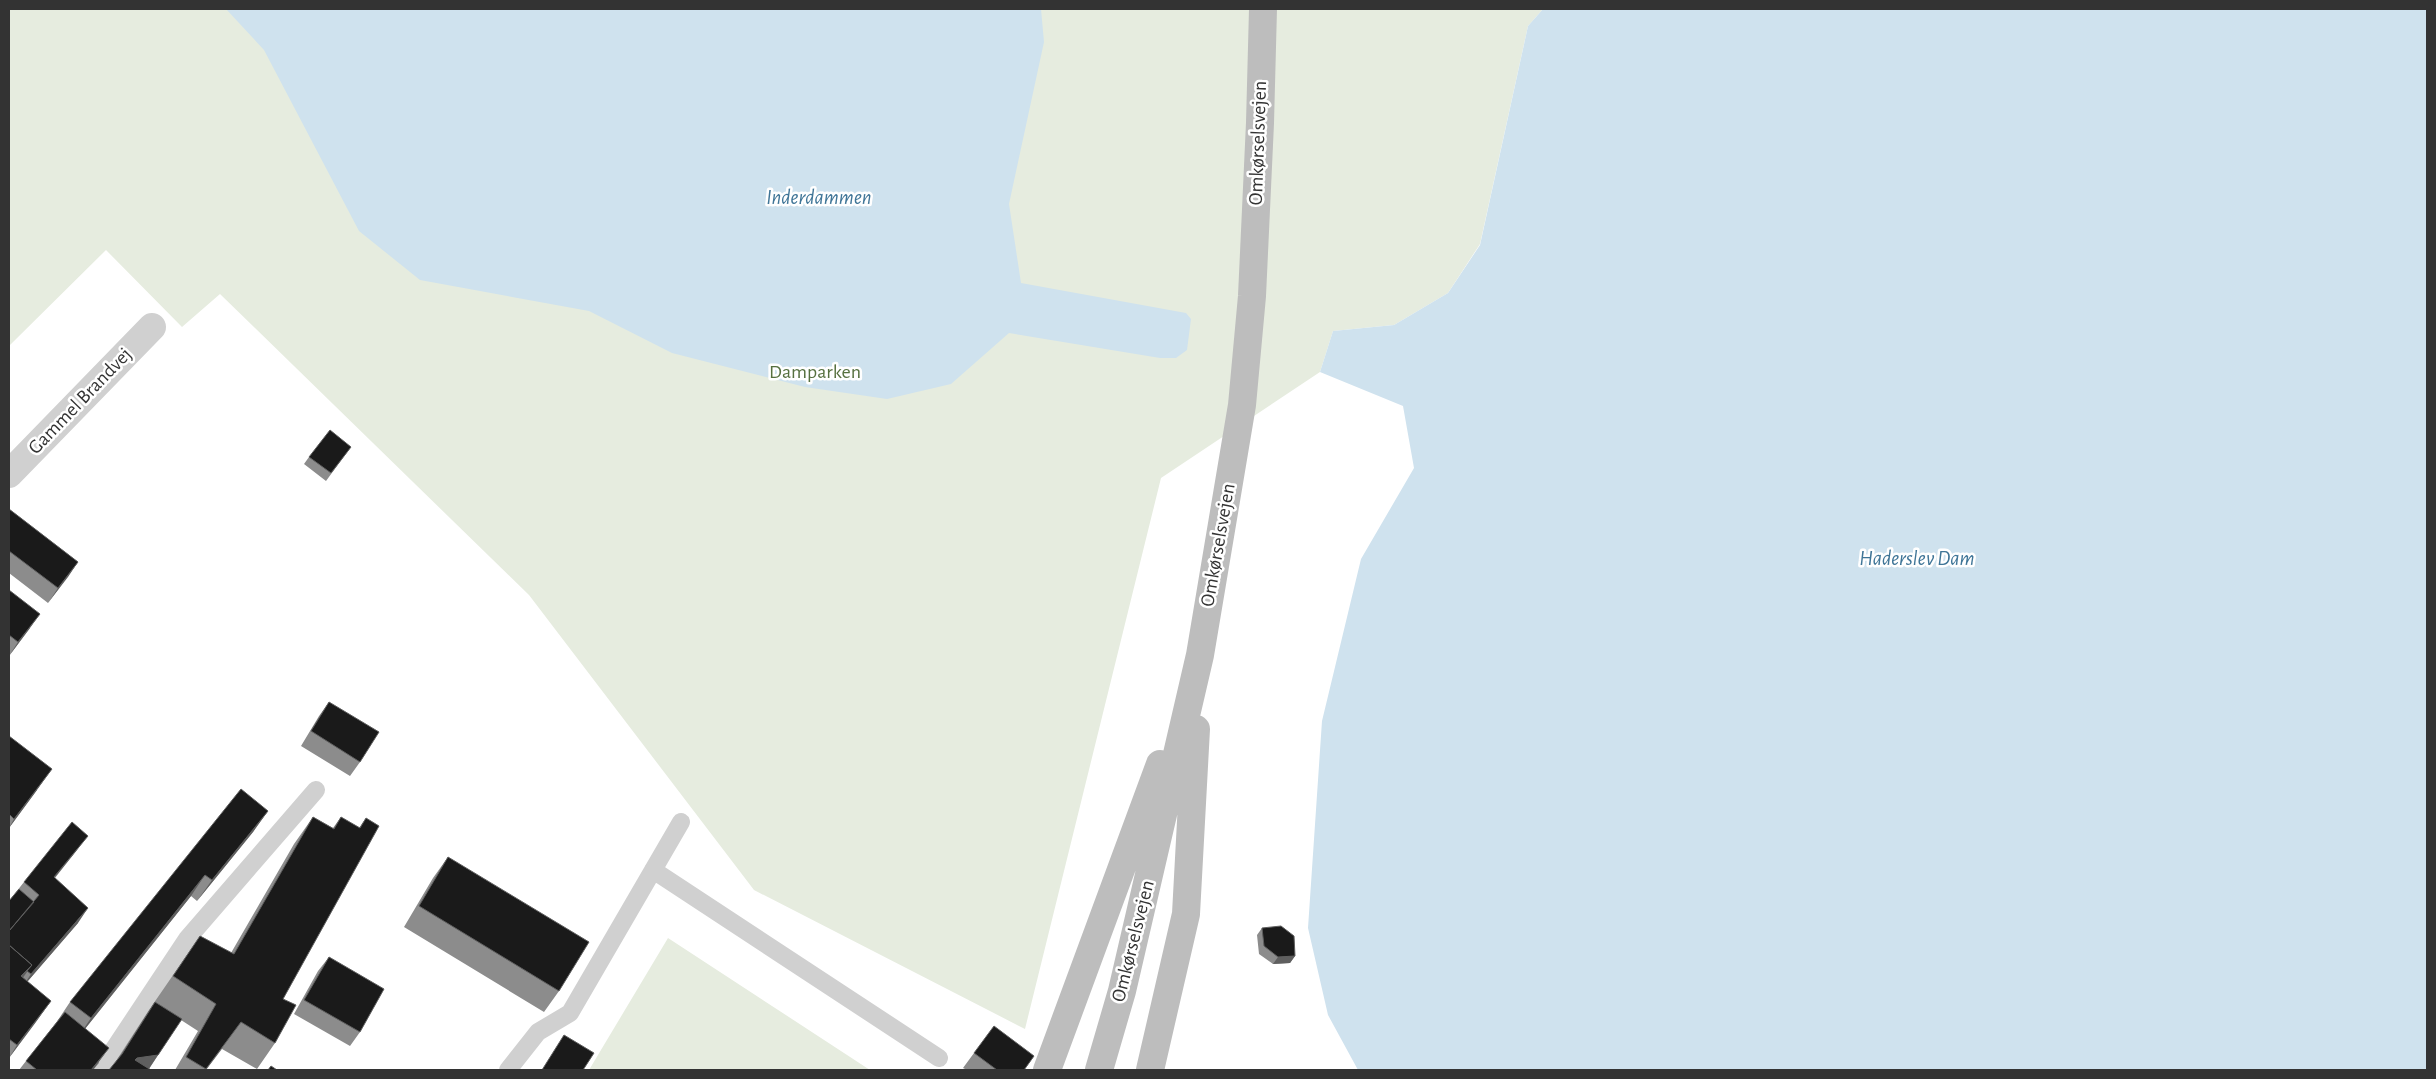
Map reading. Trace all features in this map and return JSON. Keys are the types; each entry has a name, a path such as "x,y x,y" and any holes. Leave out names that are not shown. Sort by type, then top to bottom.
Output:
{"main road":[{"name":"Omkørselsvejen","path":"1099,1070 1122,991 1200,655 1240,415 1247,359 1260,123 1263,9"},
{"path":"1046,1070 1200,655"},
{"path":"1150,1070 1186,914 1200,655"}],"street":[{"name":"Gammel Brandvej","path":"9,474 152,327"}],"lane":[{"path":"100,1070 187,939 316,790"},
{"path":"508,1070 538,1032 570,1013 681,822"},
{"path":"653,870 939,1058"}],"green space":[{"name":"Damparken","path":"9,9 1543,9 1528,26 1480,244 1448,293 1394,325 1333,331 1320,372 1161,478 1025,1029 754,890 529,595 220,294 182,327 106,250 9,346"},
{"path":"668,938 870,1070 589,1070"}],"water":[{"name":"Inderdammen","path":"226,9 1041,9 1044,42 1009,204 1021,283 1186,313 1191,319 1187,350 1176,358 1160,358 1009,333 951,384 887,399 805,387 672,353 589,311 420,280 359,231 264,50"},
{"name":"Haderslev Dam","path":"1543,9 2427,9 2427,1070 1358,1070 1328,1015 1308,928 1322,721 1361,559 1414,468 1403,406 1320,372 1333,331 1394,325 1448,293 1480,245 1528,26"}],"building":[{"path":"330,430 351,447 331,473 309,457"},
{"path":"9,509 78,562 58,588 9,551"},
{"path":"9,590 40,614 18,642 9,635"},
{"path":"329,702 379,732 360,762 311,731"},
{"path":"9,736 52,769 14,819 9,814"},
{"path":"241,789 268,811 212,880 205,875 91,1018 70,1002"},
{"path":"313,817 334,829 341,817 360,828 366,818 379,826 283,999 296,1005 275,1043 241,1022 206,1069 186,1057 216,1004 173,976 200,936 234,954"},
{"path":"72,822 88,836 54,877 88,908 31,974 27,971 32,965 9,945 9,931 39,895 24,882"},
{"path":"448,857 589,942 559,991 419,906"},
{"path":"19,889 34,902 9,931 9,901"},
{"path":"1281,926 1294,936 1295,956 1278,957 1264,946 1262,928"},
{"path":"9,945 32,965 21,976 51,1001 17,1045 9,1039"},
{"path":"329,957 384,989 360,1032 304,1000"},
{"path":"155,1002 182,1019 158,1055 137,1058 135,1060 151,1070 109,1070 122,1054"},
{"path":"65,1012 109,1048 91,1070 37,1070 26,1061"},
{"path":"994,1026 1034,1056 1024,1070 997,1070 974,1053"},
{"path":"564,1035 594,1053 583,1070 542,1070"},
{"path":"271,1066 277,1070 268,1070"}]}
